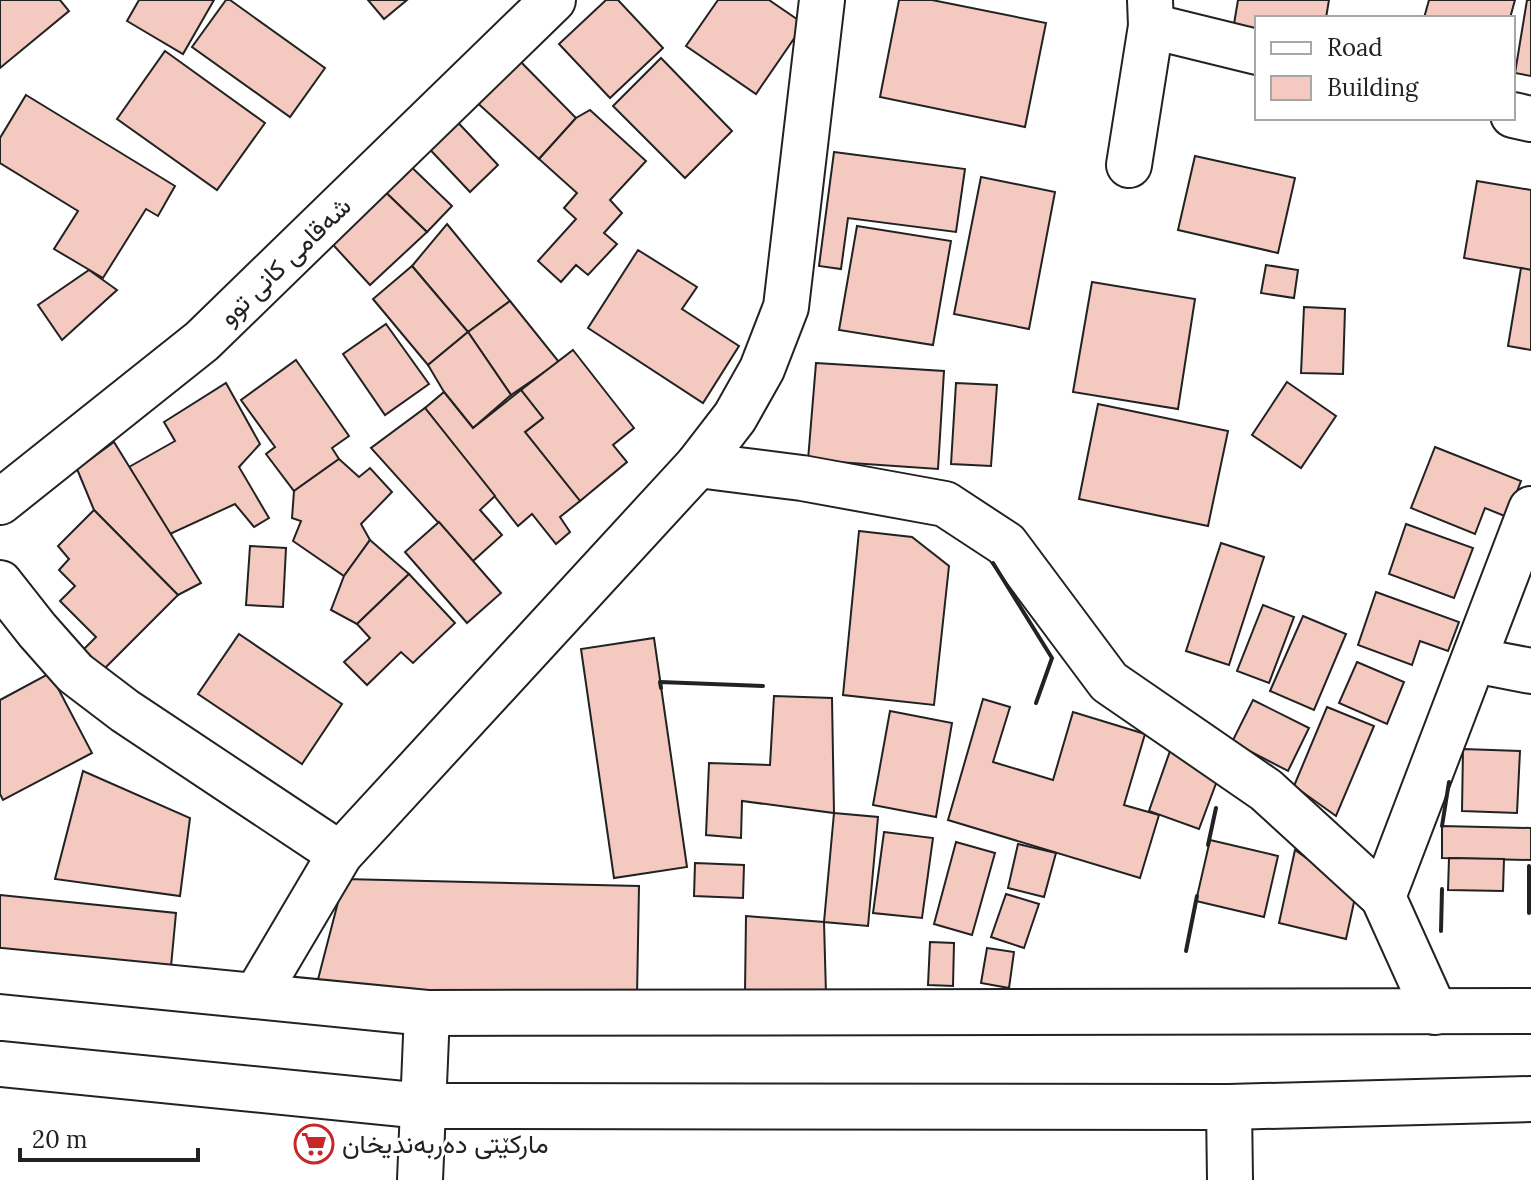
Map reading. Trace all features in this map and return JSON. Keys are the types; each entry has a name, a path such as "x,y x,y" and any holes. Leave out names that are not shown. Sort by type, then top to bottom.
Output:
{"main road":[{"name":"شەقامی کانی توو","path":"0,502 202,341 553,0"},
{"path":"256,996 340,854 698,465 735,417 762,369 786,307 822,0"},
{"path":"1129,165 1151,13 1255,51"},
{"path":"698,465 802,478 945,504 1006,544 1109,682 1266,790 1383,897 1435,1012"},
{"path":"1383,897 1531,509"},
{"path":"0,583 75,673 125,711 340,854"},
{"path":"1474,660 1531,671"},
{"path":"0,971 427,1013 1531,1011"},
{"path":"420,1180 427,1013"},
{"path":"0,1064 423,1106 1229,1107 1531,1099"},
{"path":"1229,1107 1230,1180"}],"building":[{"path":"0,0 60,0 69,11 0,68"},
{"path":"139,0 214,0 183,54 127,21"},
{"path":"226,0 325,68 290,117 192,47"},
{"path":"368,0 407,0 384,19"},
{"path":"606,0 618,0 663,48 610,98 559,44"},
{"path":"718,0 769,0 804,24 756,94 686,46"},
{"path":"899,0 932,0 1046,23 1025,127 880,97"},
{"path":"1238,0 1329,0 1326,16 1255,16 1255,41 1232,36"},
{"path":"1429,0 1515,0 1511,16 1425,16"},
{"path":"1527,0 1531,0 1531,76 1515,73"},
{"path":"165,51 265,123 217,190 117,119"},
{"path":"515,56 576,118 539,159 472,98"},
{"path":"661,58 732,131 685,178 613,106"},
{"path":"26,95 175,186 158,216 146,209 103,278 54,249 78,211 0,163 0,138"},
{"path":"590,110 646,161 610,200 622,213 604,233 617,244 588,275 576,265 561,282 538,261 576,219 564,208 577,193 539,159 576,118"},
{"path":"449,113 498,165 470,192 421,140"},
{"path":"834,152 965,169 956,232 848,218 841,269 819,266"},
{"path":"1195,156 1295,178 1278,253 1178,230"},
{"path":"402,158 452,206 427,232 377,184"},
{"path":"981,177 1055,192 1029,329 954,314"},
{"path":"1477,181 1531,190 1531,270 1464,258"},
{"path":"377,184 427,232 370,285 325,236"},
{"path":"447,224 510,301 468,332 412,266"},
{"path":"857,226 951,241 933,345 839,330"},
{"path":"638,250 697,287 682,309 739,346 703,403 588,328"},
{"path":"1266,265 1298,270 1294,298 1261,293"},
{"path":"412,266 468,332 428,365 373,299"},
{"path":"1521,268 1531,270 1531,350 1508,346"},
{"path":"89,270 117,290 62,340 38,305"},
{"path":"1092,282 1195,299 1178,409 1073,392"},
{"path":"510,301 559,362 511,395 468,332"},
{"path":"1304,307 1345,309 1343,374 1301,373"},
{"path":"386,324 429,384 385,415 343,354"},
{"path":"468,332 511,395 473,428 444,392 428,365"},
{"path":"573,350 634,428 613,445 627,462 580,501 525,432 543,418 521,390"},
{"path":"296,360 349,436 332,448 339,459 294,491 266,454 275,447 241,400"},
{"path":"816,363 944,371 938,469 808,460"},
{"path":"1287,382 1336,416 1301,468 1252,435"},
{"path":"226,383 260,444 239,467 269,518 254,527 235,504 170,534 129,467 175,441 164,422"},
{"path":"956,383 997,385 991,466 951,464"},
{"path":"521,390 543,418 525,432 580,501 560,517 570,532 556,544 532,514 518,526 425,408 444,392 473,428"},
{"path":"1098,404 1228,431 1208,526 1079,499"},
{"path":"425,408 495,496 480,510 502,535 473,561 371,448"},
{"path":"114,442 201,583 178,595 94,510 77,469"},
{"path":"1435,447 1521,481 1507,517 1485,508 1475,534 1411,508"},
{"path":"339,459 359,477 370,468 392,492 361,524 370,540 344,576 293,541 301,521 292,518 294,491"},
{"path":"94,510 178,595 99,674 79,654 96,637 60,601 75,586 59,570 69,559 58,546"},
{"path":"439,522 501,593 467,623 405,552"},
{"path":"1406,524 1473,548 1454,598 1389,574"},
{"path":"859,531 912,537 949,566 934,705 843,695"},
{"path":"370,540 409,574 357,624 331,610 344,576"},
{"path":"1221,543 1264,557 1229,665 1186,651"},
{"path":"250,546 286,548 283,607 246,605"},
{"path":"409,574 455,623 413,663 401,652 367,685 344,662 370,638 357,624"},
{"path":"1376,592 1459,622 1448,651 1420,641 1412,665 1358,645"},
{"path":"1263,605 1294,617 1269,683 1237,671"},
{"path":"1303,616 1346,634 1314,710 1270,691"},
{"path":"239,634 342,704 302,764 198,694"},
{"path":"654,638 687,867 614,878 581,649"},
{"path":"1357,662 1404,682 1387,724 1339,703"},
{"path":"50,673 92,753 3,800 0,794 0,700"},
{"path":"774,696 832,698 834,813 742,801 741,838 706,835 709,763 770,765"},
{"path":"983,699 1010,707 993,762 1053,780 1073,712 1145,734 1124,805 1159,815 1140,878 948,820"},
{"path":"1253,700 1309,728 1288,771 1232,742"},
{"path":"1327,707 1374,726 1336,816 1294,786"},
{"path":"890,711 952,723 936,817 873,805"},
{"path":"1463,749 1520,751 1517,813 1462,811"},
{"path":"1170,751 1221,770 1199,829 1149,811"},
{"path":"83,771 190,818 180,896 55,879"},
{"path":"834,813 878,817 868,926 824,922"},
{"path":"1442,826 1531,828 1531,860 1442,858"},
{"path":"884,832 933,838 922,918 873,913"},
{"path":"1210,840 1278,856 1264,917 1196,901"},
{"path":"956,842 995,853 972,935 934,924"},
{"path":"1018,844 1056,853 1044,897 1008,888"},
{"path":"1295,850 1356,893 1346,939 1279,923"},
{"path":"1449,858 1504,859 1503,891 1448,890"},
{"path":"695,863 744,865 743,898 694,896"},
{"path":"344,879 639,886 637,997 315,991"},
{"path":"1006,894 1039,904 1024,948 991,937"},
{"path":"0,895 176,913 170,977 0,960"},
{"path":"746,916 824,922 826,994 745,992"},
{"path":"930,942 954,943 953,986 928,985"},
{"path":"987,948 1014,952 1009,988 981,983"}],"wall":[{"path":"993,563 1052,658 1036,703"},
{"path":"661,688 660,682 763,686"},
{"path":"1442,826 1449,782"},
{"path":"1208,845 1216,808"},
{"path":"1529,866 1529,913"},
{"path":"1441,931 1442,889"},
{"path":"1186,951 1197,896"}],"place":[{"name":"مارکێتی دەربەندیخان","path":"314,1144"}]}
